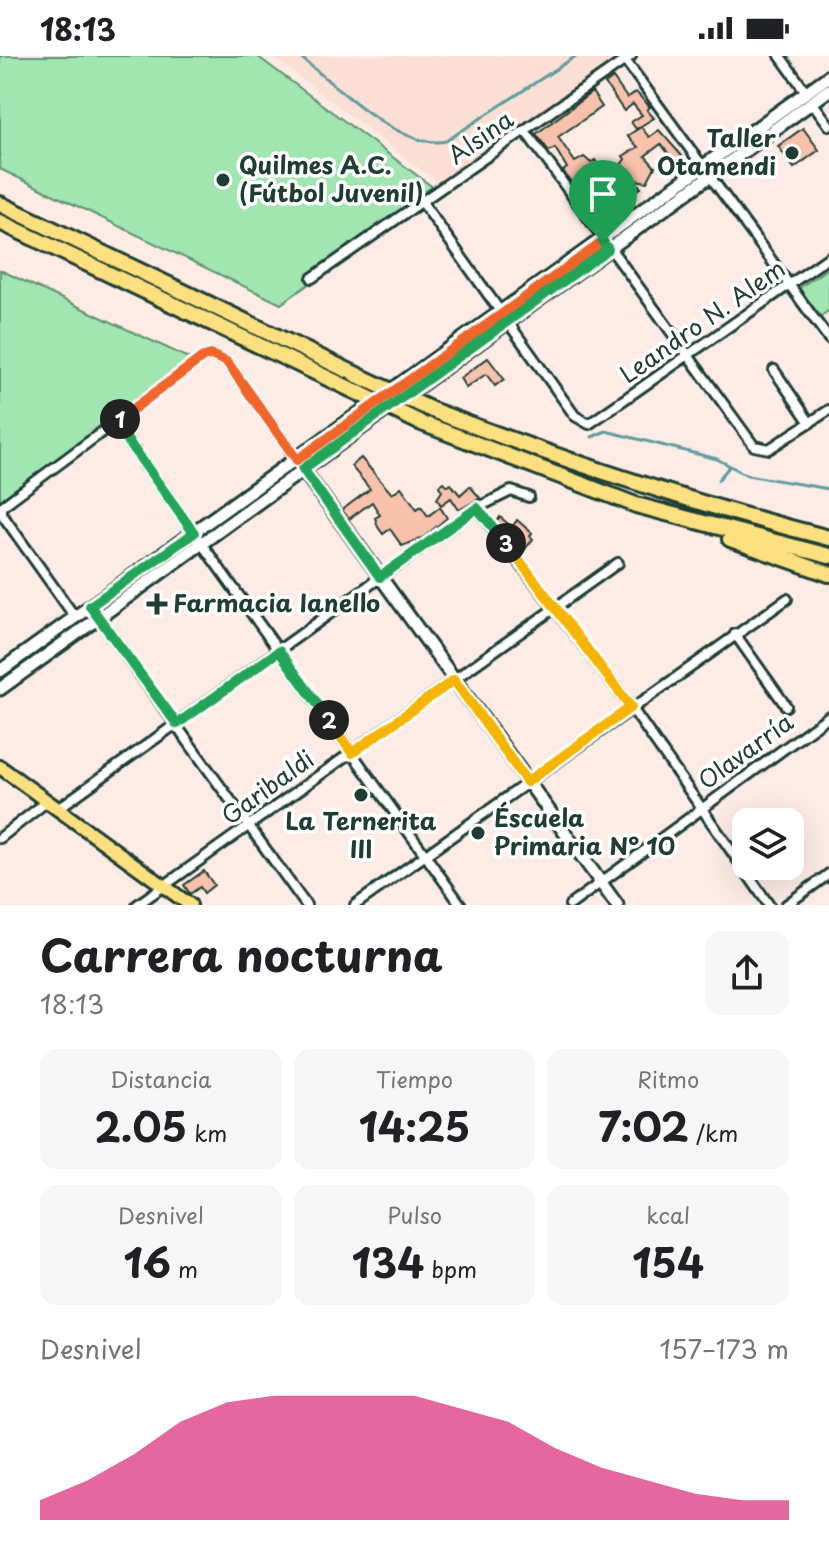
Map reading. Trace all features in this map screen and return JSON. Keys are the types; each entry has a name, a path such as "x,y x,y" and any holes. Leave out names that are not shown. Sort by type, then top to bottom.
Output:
{"highway":[{"path":"0,204 432,410 547,455 752,518 829,535"},
{"path":"0,222 419,422 829,574"},
{"path":"636,505 829,556"}],"main road":[{"path":"0,689 99,618 198,538 708,172 809,97 829,76"},
{"path":"809,97 829,90"},
{"path":"300,465 617,905"},
{"path":"0,671 90,606 198,538"},
{"path":"0,767 190,905"}],"street":[{"path":"780,56 829,125"},
{"path":"628,58 829,339"},
{"name":"Alsina","path":"312,278 526,132 553,109 628,58"},
{"path":"526,132 687,358 754,446 769,449 829,410"},
{"path":"422,202 504,318"},
{"name":"Leandro N. Alem","path":"504,318 575,416 589,424 600,420 829,257"},
{"path":"75,617 1,513 1,507 203,357 220,358 300,465"},
{"path":"774,370 810,423"},
{"path":"115,423 461,905"},
{"path":"0,838 177,724 477,508 511,491 529,497"},
{"path":"477,508 556,606 631,707 769,905"},
{"name":"Garibaldi","path":"137,905 618,563"},
{"path":"355,905 787,599"},
{"path":"90,606 306,905"},
{"path":"735,634 786,706"},
{"name":"Olavarría","path":"570,905 829,716"},
{"path":"786,905 829,874"}],"shaded area":[{"path":"271,56 622,56 441,185"}],"green space":[{"name":"Quilmes A.C. (Fútbol Juvenil)","path":"0,56 257,56 438,191 281,304 0,169"},
{"path":"829,267 829,310 819,318 798,289"},
{"path":"0,270 195,361 0,501"}],"building":[{"path":"613,78 627,98 636,92 650,107 647,110 654,118 636,129 631,122 642,115 633,104 624,111 605,84"},
{"path":"592,92 602,107 558,137 575,162 584,157 591,163 595,160 606,177 619,168 625,159 623,156 638,147 627,136 641,127 649,137 659,130 682,156 675,162 661,144 645,156 655,167 647,182 635,180 641,188 630,193 620,178 599,193 605,201 595,207 586,194 593,189 586,178 574,186 563,171 567,168 555,148 549,151 536,134"},
{"path":"803,128 819,150 794,168 778,146"},
{"path":"488,358 504,379 495,386 486,374 466,388 460,378"},
{"path":"361,458 392,494 401,487 417,509 421,506 428,516 440,507 447,518 424,537 402,546 390,529 383,534 378,527 375,518 380,515 372,502 349,519 342,510 370,489 351,466"},
{"path":"444,482 448,486 451,484 460,495 470,486 480,498 459,510 451,498 441,505 437,499 442,491 439,486"},
{"path":"500,517 512,527 517,520 532,533 530,536 533,539 521,554 497,522"},
{"path":"204,871 214,885 204,893 200,887 190,894 184,885"}],"waterway":[{"path":"299,56 389,126 428,141 446,141 576,56"},
{"path":"592,437 606,431 717,459 747,475 829,489"},
{"path":"718,480 730,466"}],"place":[{"name":"Taller Otamendi","path":"792,153"},
{"name":"Quilmes A.C. (Fútbol Juvenil)","path":"223,180"},
{"name":"Farmacia Ianello","path":"157,604"},
{"name":"La Ternerita III","path":"361,795"},
{"name":"Éscuela Primaria N° 10","path":"478,833"}],"route":[{"path":"603,242 608,249 303,469 380,577 477,508 556,606 631,707 527,782 454,680 352,753 279,651 177,724 90,606 194,533 115,423 203,357 211,355 227,362 297,460 603,242"}]}
